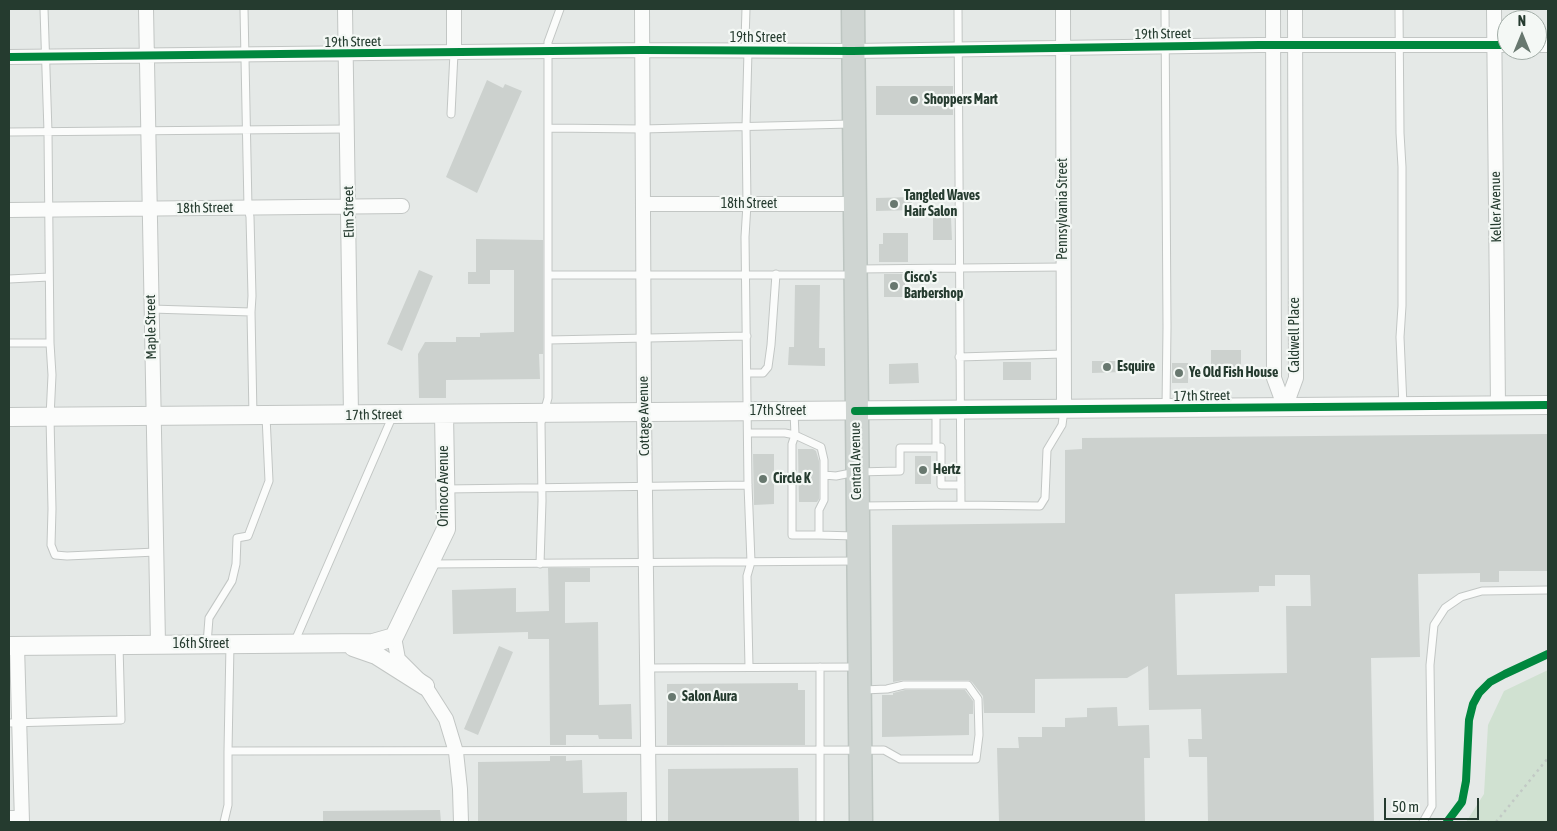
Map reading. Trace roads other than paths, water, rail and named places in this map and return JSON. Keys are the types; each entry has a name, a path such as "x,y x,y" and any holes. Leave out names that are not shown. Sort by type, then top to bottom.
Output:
{"main road":[{"name":"Central Avenue","path":"853,9 860,822"}],"street":[{"name":"Maple Street","path":"146,9 158,644"},
{"name":"Elm Street","path":"345,9 352,415"},
{"path":"454,9 454,53"},
{"name":"Cottage Avenue","path":"642,9 649,822"},
{"name":"Pennsylvania Street","path":"1063,9 1064,410"},
{"name":"Caldwell Place","path":"1273,9 1274,378 1285,408"},
{"name":"Caldwell Place","path":"1285,408 1296,378 1295,9"},
{"name":"Keller Avenue","path":"1494,9 1497,27"},
{"name":"19th Street","path":"9,57 642,50 853,51 1164,46 1497,45"},
{"name":"Keller Avenue","path":"1498,406 1500,60"},
{"name":"18th Street","path":"643,204 854,204"},
{"name":"18th Street","path":"9,210 402,206"},
{"name":"17th Street","path":"9,417 1548,406"},
{"name":"Orinoco Avenue","path":"394,638 446,529 444,414"},
{"path":"394,638 398,659 425,686 446,719 456,752 461,822"},
{"name":"16th Street","path":"13,646 373,643 394,638"},
{"path":"343,643 376,655 425,686"},
{"path":"13,646 17,819"}],"lane":[{"path":"44,9 52,375 50,417 51,545 55,555 67,556 156,552"},
{"path":"207,644 209,618 232,581 236,564 237,538 248,536 269,481 260,416 251,312 244,9"},
{"path":"540,564 541,423 548,398 548,42 560,9"},
{"path":"746,9 746,41 748,50 746,126 748,485 751,562 747,576 749,667"},
{"path":"958,9 961,505"},
{"path":"1165,9 1168,327 1166,409"},
{"path":"1399,9 1402,167 1402,306 1400,337 1403,407"},
{"path":"451,114 454,53"},
{"path":"549,128 642,129 854,124"},
{"path":"9,132 347,130"},
{"path":"549,275 776,274 1063,267"},
{"path":"748,373 763,373 768,367 776,274"},
{"path":"9,279 49,277"},
{"path":"151,309 251,312"},
{"path":"548,340 747,336"},
{"path":"9,343 50,342"},
{"path":"960,357 1064,354"},
{"path":"857,506 1040,506 1045,498 1047,450 1062,425 1064,410"},
{"path":"794,411 792,534 857,536"},
{"path":"936,411 936,448"},
{"path":"294,643 394,414"},
{"path":"748,433 785,433 810,440 821,447 824,460 824,500 820,510 819,535"},
{"path":"824,475 836,476 856,472 900,471 900,448 941,447 941,485 961,485"},
{"path":"445,488 748,485"},
{"path":"430,564 857,561"},
{"path":"1423,822 1432,806 1430,666 1434,625 1445,608 1461,596 1482,591 1548,590"},
{"path":"224,822 228,805 230,644"},
{"path":"14,723 121,720 118,645"},
{"path":"647,668 859,666"},
{"path":"820,667 820,822"},
{"path":"228,751 884,750 900,759 976,760 979,735 978,699 968,685 904,685 887,690 859,690"}],"place":[{"name":"Shoppers Mart","path":"914,100"},
{"name":"Tangled Waves Hair Salon","path":"894,204"},
{"name":"Cisco's Barbershop","path":"894,286"},
{"name":"Esquire","path":"1107,367"},
{"name":"Ye Old Fish House","path":"1179,373"},
{"name":"Hertz","path":"923,470"},
{"name":"Circle K","path":"763,479"},
{"name":"Salon Aura","path":"672,697"}]}
